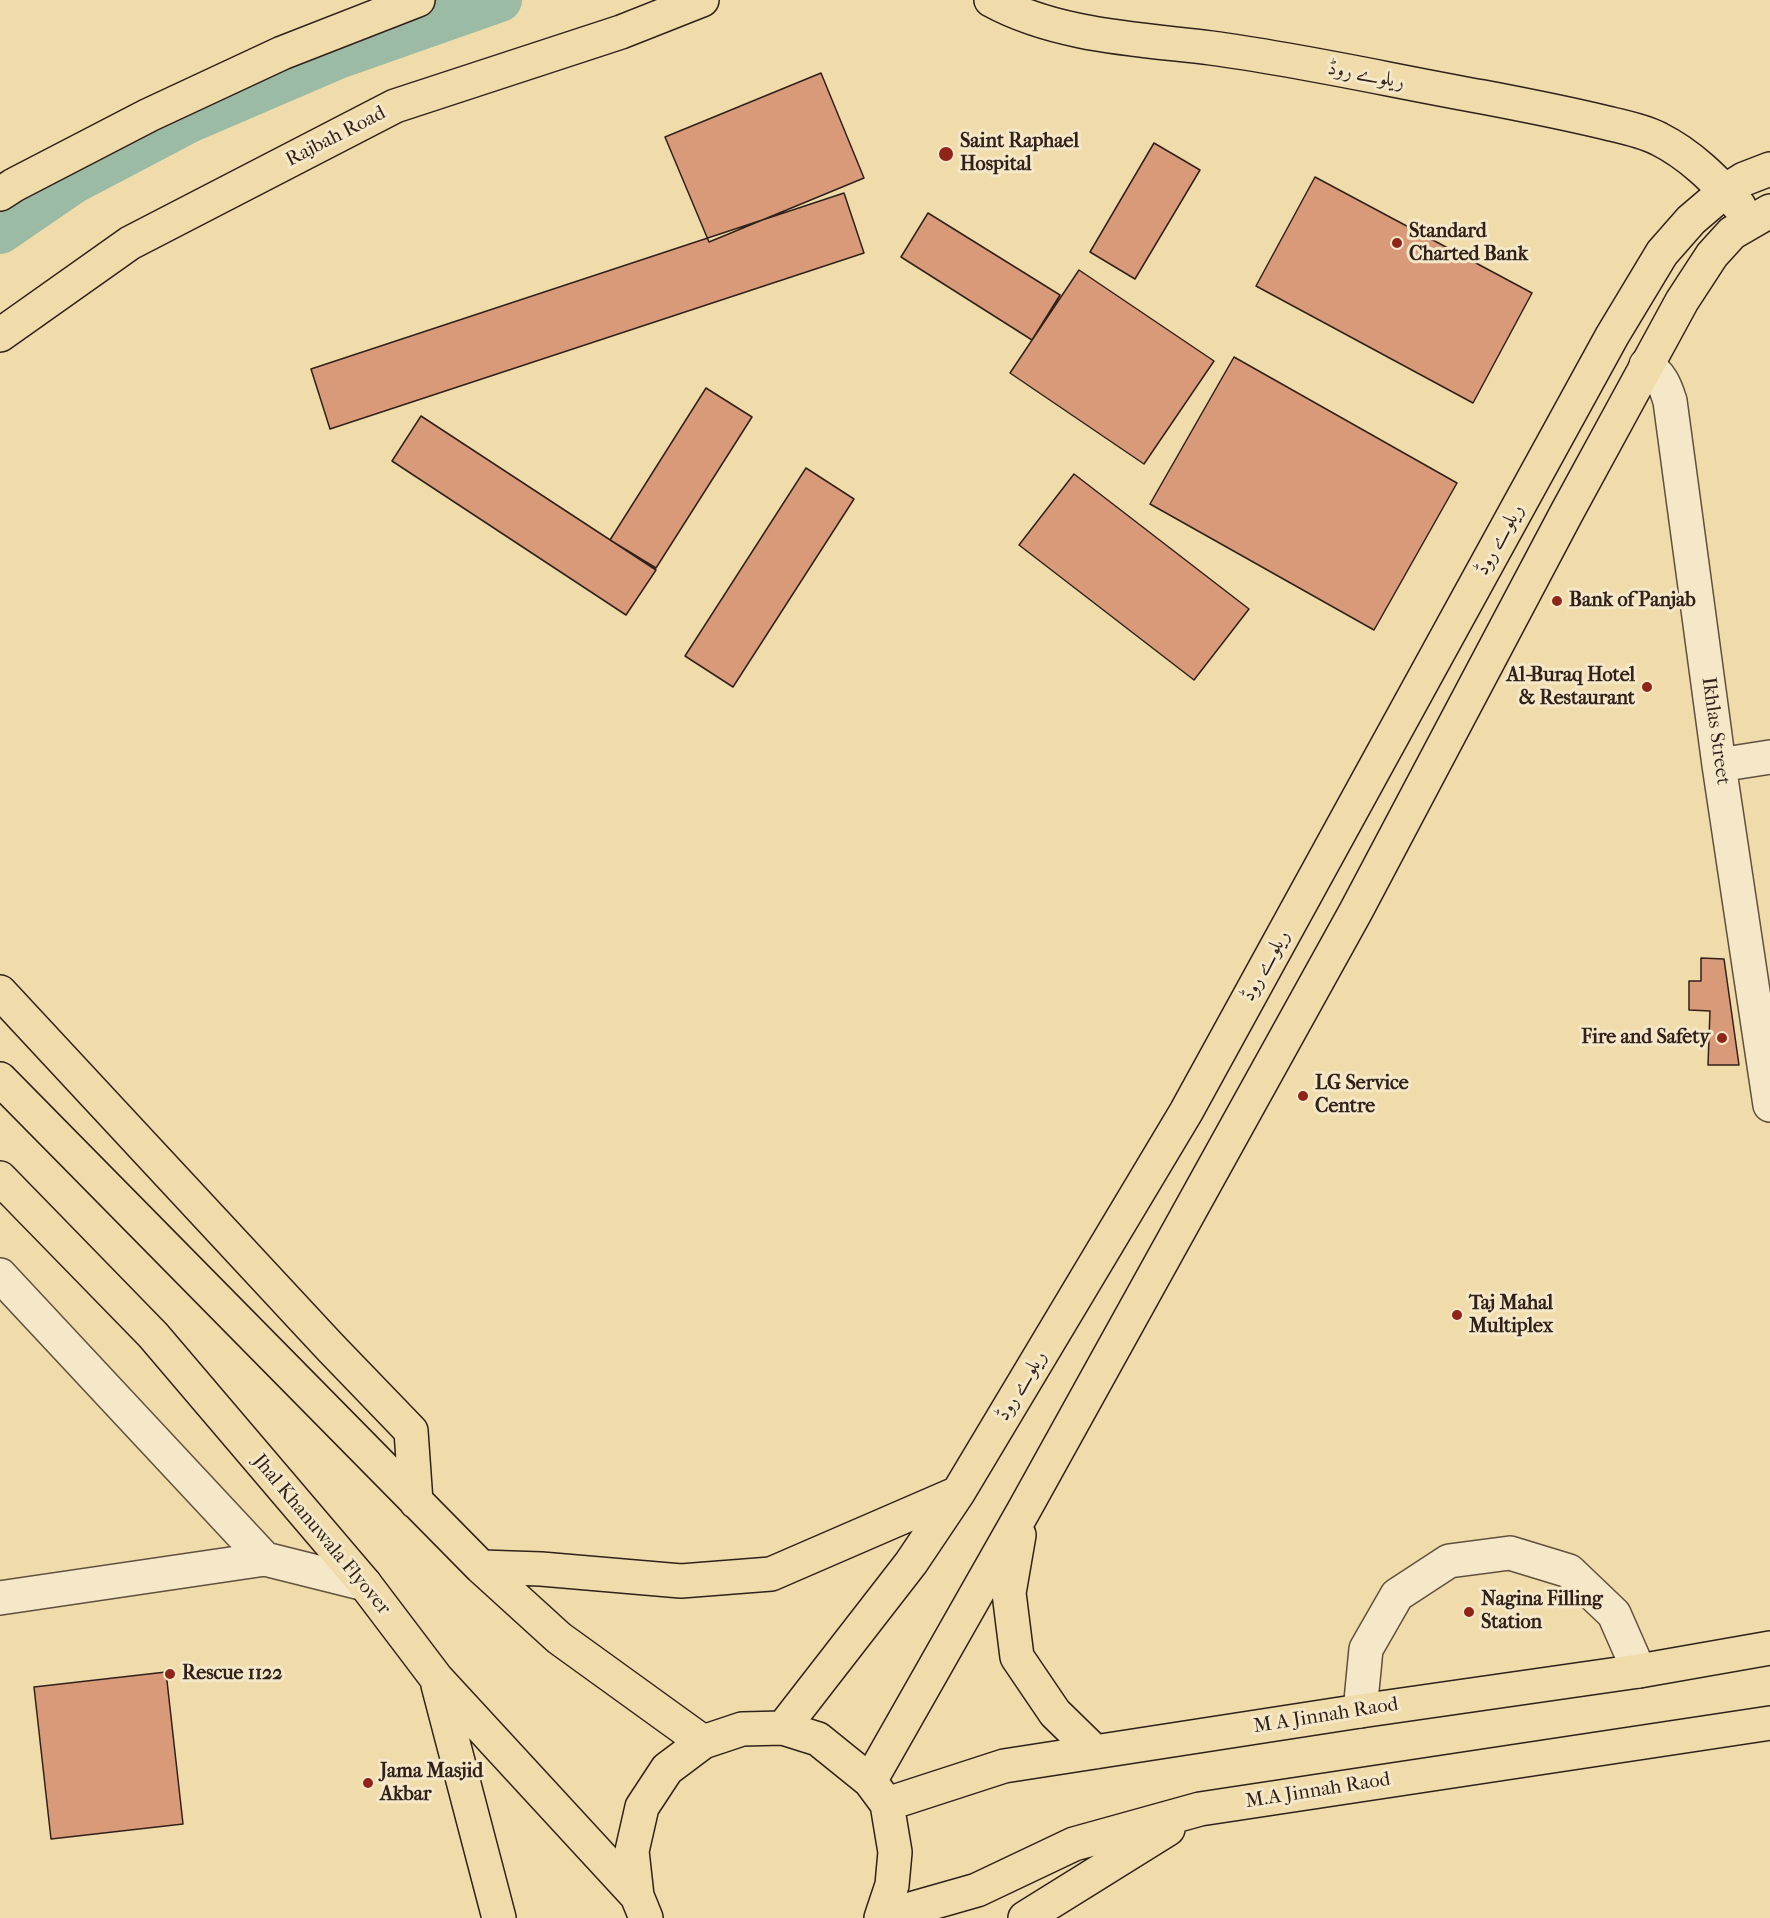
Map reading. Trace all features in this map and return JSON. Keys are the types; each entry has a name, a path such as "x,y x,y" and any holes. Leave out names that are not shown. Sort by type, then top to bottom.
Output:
{"main road":[{"path":"0,194 149,115 282,53 418,0"},
{"name":"Rajbah Road","path":"0,335 130,243 395,106 621,32 702,0"},
{"name":"ریلوے روڈ","path":"878,1792 1024,1510 1350,921 1646,365 1682,301 1712,255 1732,233 1761,216 1725,191 1684,154 1657,138 1624,127 1531,106 1238,52 1097,34 1021,14 991,0"},
{"name":"ریلوے روڈ","path":"783,1728 911,1563 957,1493 1186,1112 1612,336 1662,253 1690,220 1725,191 1744,178 1770,169"},
{"path":"0,992 411,1431 416,1502"},
{"path":"0,1079 481,1567 559,1638 703,1742"},
{"name":"Jhal Khanuwala Flyover","path":"0,1178 153,1335 365,1584 437,1679 641,1907"},
{"path":"481,1567 541,1569 681,1581 771,1574 957,1493"},
{"path":"1024,1510 1009,1593 1017,1657 1055,1713 1095,1752"},
{"name":"M A Jinnah Raod","path":"878,1792 1004,1766 1639,1671 1770,1648"},
{"path":"437,1679 498,1918"},
{"name":"M.A Jinnah Raod","path":"882,1917 977,1890 1074,1844 1200,1809 1770,1723"},
{"path":"641,1907 632,1851 642,1807 667,1769 703,1742 742,1729 783,1728 818,1739 878,1792 895,1852 892,1885 882,1917"},
{"path":"1025,1918 1200,1809"}],"street":[{"name":"Ikhlas Street","path":"1646,365 1658,374 1665,384 1670,401 1719,765 1770,1105"},
{"path":"1719,765 1770,757"},
{"path":"0,1275 265,1559"},
{"path":"1360,1711 1366,1649 1397,1596 1449,1561 1510,1553 1569,1571 1614,1614 1639,1671"},
{"path":"0,1598 265,1559 365,1584"}],"building":[{"path":"821,73 864,178 709,242 665,137"},
{"path":"1154,143 1200,170 1135,279 1090,252"},
{"path":"1315,177 1532,293 1473,403 1256,286"},
{"path":"844,193 864,253 330,429 311,369"},
{"path":"928,213 1060,295 1032,340 901,257"},
{"path":"1079,270 1214,361 1144,464 1010,373"},
{"path":"1234,357 1457,483 1374,630 1150,504"},
{"path":"706,388 752,417 656,568 610,540"},
{"path":"421,416 656,570 626,615 392,461"},
{"path":"806,468 854,499 733,687 685,656"},
{"path":"1074,474 1249,609 1194,680 1019,545"},
{"name":"Fire and Safety","path":"1701,958 1724,959 1739,1065 1708,1065 1710,1011 1689,1010 1689,981 1701,981"},
{"path":"166,1672 183,1824 51,1839 34,1687"}],"waterway":[{"path":"0,232 73,182 189,121 338,57 500,0"}],"place":[{"name":"Saint Raphael Hospital","path":"946,154"},
{"name":"Standard Charted Bank","path":"1397,243"},
{"name":"Bank of Panjab","path":"1557,601"},
{"name":"Al-Buraq Hotel & Restaurant","path":"1647,687"},
{"name":"Fire and Safety","path":"1722,1038"},
{"name":"LG Service Centre","path":"1303,1096"},
{"name":"Taj Mahal Multiplex","path":"1457,1315"},
{"name":"Nagina Filling Station","path":"1469,1612"},
{"name":"Rescue 1122","path":"170,1674"},
{"name":"Jama Masjid Akbar","path":"368,1783"}]}
